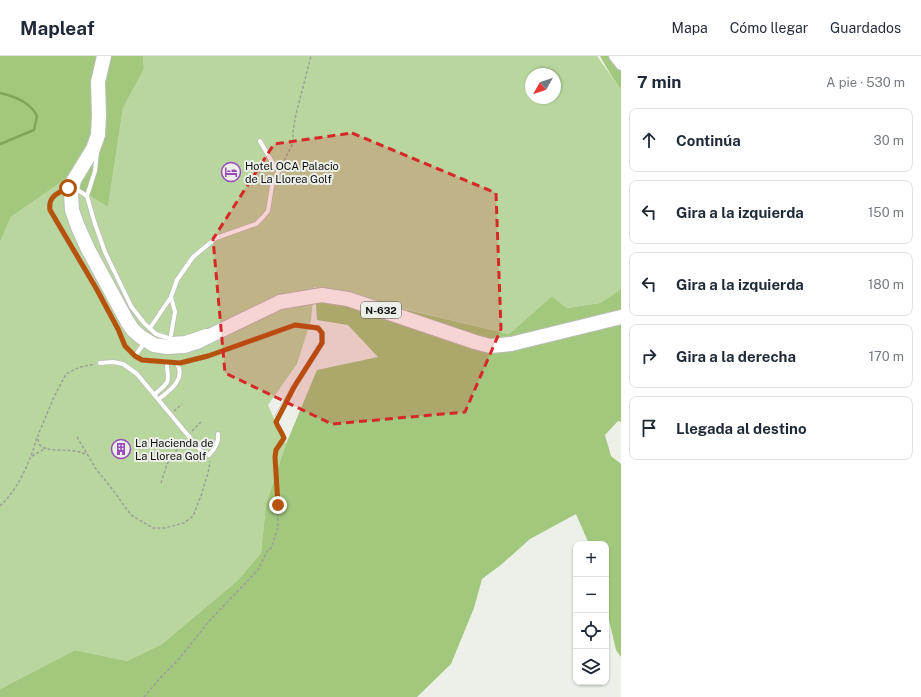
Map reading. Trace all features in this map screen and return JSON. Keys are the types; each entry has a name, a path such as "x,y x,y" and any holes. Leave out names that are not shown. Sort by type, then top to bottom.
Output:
{"highway":[{"name":"N-632","path":"104,56 98,82 98,134 93,149 74,180 71,194 72,210 88,249 133,330 148,335 154,345 167,347 184,346 197,342 280,302 322,295 348,298 490,346 511,344 621,316"}],"street":[{"path":"614,56 621,65"}],"lane":[{"path":"96,141 98,148 96,171 87,196 105,252 131,306 144,323 148,335"},
{"path":"135,356 171,297 176,280 194,257 216,238 256,224 268,211 272,186 279,170 275,167 260,141"},
{"path":"68,188 56,193 51,199 49,205 50,210 96,288 118,329 125,346 135,356 142,360 177,363 208,356 295,325 318,328 322,333 322,343 294,387 278,416"},
{"path":"76,189 87,196"},
{"path":"171,297 175,312 171,335"},
{"path":"100,364 113,362 124,364 138,374 201,451 209,455 213,451 218,441 218,434"},
{"path":"159,399 176,386 180,371 177,363"},
{"path":"155,394 169,380 167,366"}],"path":[{"path":"279,170 293,142 296,114 312,56"},
{"path":"0,506 10,497 24,473 54,397 66,374 80,367 100,364"},
{"path":"144,697 179,659 210,620 258,570 267,551 271,548 278,527 275,457 276,450 284,438 282,431 276,422 278,416"},
{"path":"161,483 167,464 188,435 201,422"},
{"path":"38,435 38,442 41,446 46,448 78,450 87,455"},
{"path":"77,437 87,455 131,515 153,528 165,528 184,523 193,516 209,469 209,455"},
{"path":"31,457 46,448"}],"highlighted area":[{"path":"352,133 496,193 501,329 465,412 332,424 225,373 213,239 274,144"}],"green space":[{"path":"0,56 143,56 144,69 123,108 108,207 64,180 11,217 0,242"},
{"path":"143,56 597,56 621,90 621,289 600,303 567,308 552,296 509,334 314,287 311,320 297,364 268,405 286,444 266,504 261,553 238,580 162,644 127,661 75,650 0,689 0,242 11,217 64,180 108,207 123,108 144,69"},
{"path":"600,56 621,56 621,90 611,75"},
{"path":"315,288 509,334 552,296 567,308 600,303 621,289 621,422 618,421 605,435 611,456 621,464 621,657 616,650 609,620 609,541 588,541 576,514 530,539 502,564 482,579 474,608 451,664 417,697 0,697 0,689 75,650 127,661 162,644 238,580 261,553 266,504 286,444 317,370 378,357 348,325 317,320"}],"waterway":[{"path":"0,93 26,103 37,116 34,130 0,144"}],"place":[{"name":"Hotel OCA Palacio de La Llorea Golf","path":"231,172"},
{"name":"La Hacienda de La Llorea Golf","path":"121,449"}],"route":[{"path":"68,188 56,193 51,199 49,205 50,210 96,288 118,329 125,346 135,356 142,360 180,363 208,356 295,325 318,328 322,333 322,343 294,387 276,422 282,431 284,438 276,450 275,457 278,505"}]}
